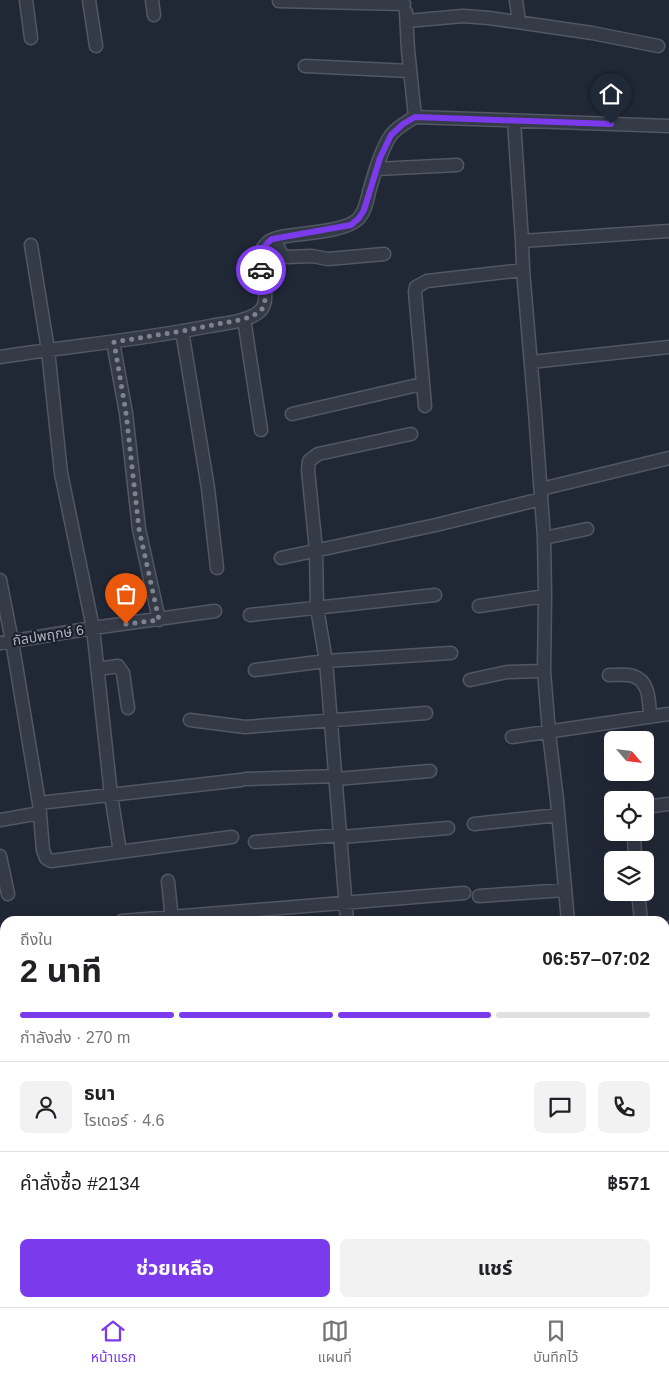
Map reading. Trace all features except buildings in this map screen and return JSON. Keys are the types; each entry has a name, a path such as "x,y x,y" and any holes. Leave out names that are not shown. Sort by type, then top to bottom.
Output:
{"street":[{"path":"26,0 31,38"},
{"path":"89,0 96,46"},
{"path":"152,0 154,15"},
{"path":"516,0 519,22"},
{"path":"279,1 404,2 415,117"},
{"path":"407,21 463,16 489,18 592,32 658,46"},
{"path":"306,66 410,71"},
{"path":"0,357 182,331 244,319 256,314 262,309 265,300 260,266 266,243 275,239 351,225 364,210 376,169 391,135 403,124 415,117 669,126"},
{"path":"514,121 523,270 544,538 546,596 544,671 548,733 568,916"},
{"path":"376,169 457,165"},
{"path":"522,241 669,231"},
{"path":"275,239 280,252 288,257 312,256 328,259 384,254"},
{"path":"31,246 48,350 61,473 93,628 111,795 120,852"},
{"path":"425,406 416,287 427,281 523,270"},
{"path":"244,319 261,430"},
{"path":"182,331 208,488 217,568"},
{"path":"114,342 126,413 139,529 159,620"},
{"path":"531,362 669,347"},
{"path":"292,414 422,384"},
{"path":"347,916 326,661 317,608 316,550 308,470 309,461 318,454 411,434"},
{"path":"281,558 436,525 669,458"},
{"path":"544,538 587,529"},
{"path":"0,580 6,642 39,808 43,850 46,858 51,861 232,838"},
{"path":"250,614 435,595"},
{"path":"479,606 546,596"},
{"name":"กัลปพฤกษ์ 6","path":"6,642 215,611"},
{"path":"254,670 326,661 451,653"},
{"path":"98,669 118,666 120,668 123,673 128,708"},
{"path":"470,680 507,672 544,671"},
{"path":"609,674 633,676 642,681 648,696 650,717"},
{"path":"190,720 245,727 426,713"},
{"path":"512,737 669,714"},
{"path":"0,820 39,808 111,795 243,779 336,777 430,771"},
{"path":"654,806 669,804"},
{"path":"474,824 558,815"},
{"path":"254,842 448,828"},
{"path":"0,856 8,894"},
{"path":"168,881 172,916"},
{"path":"479,896 565,890"},
{"path":"203,916 346,902 464,894"},
{"path":"639,901 640,916"}],"way so far":[{"path":"126,624 159,620 139,529 126,413 114,342 244,319 256,314 262,309 265,300 261,270"}],"route":[{"path":"261,270 262,253 266,243 272,239 351,225 359,218 364,210 380,158 391,135 403,124 415,117 611,124"}]}
